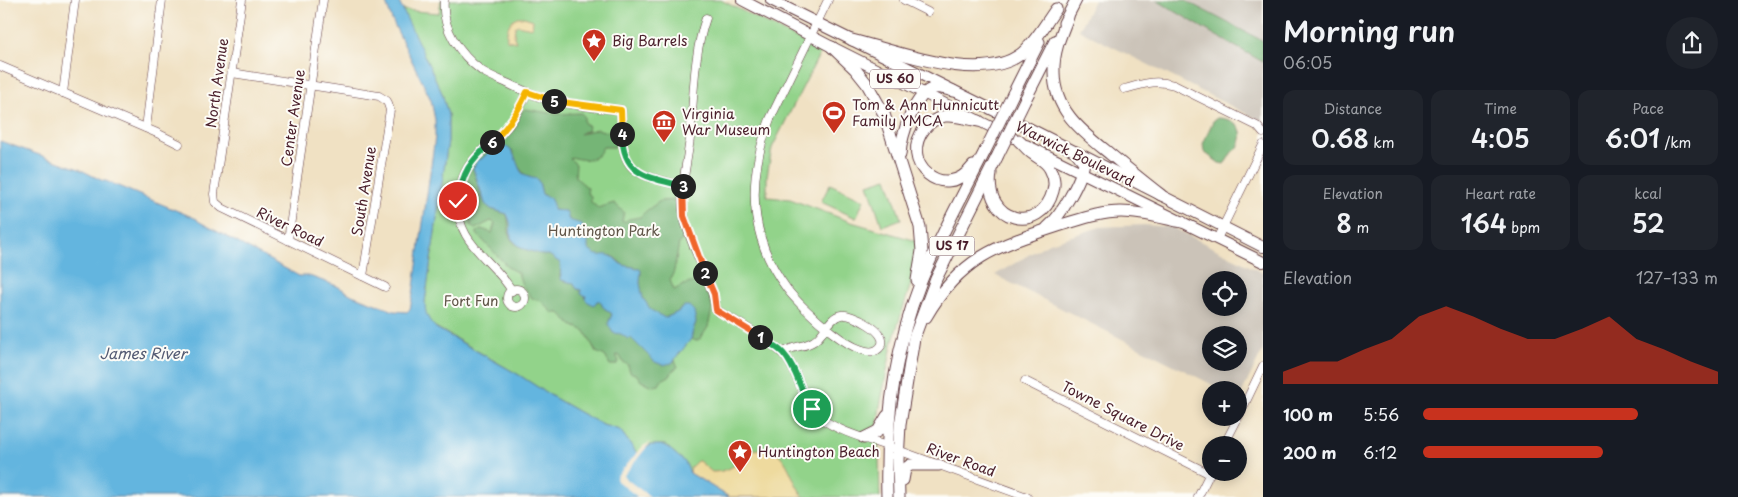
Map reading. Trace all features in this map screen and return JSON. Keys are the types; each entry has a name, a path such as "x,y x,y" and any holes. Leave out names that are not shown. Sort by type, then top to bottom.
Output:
{"highway":[{"path":"1076,0 1060,34 1056,53 1054,74 1058,94 1064,109 1082,132 1161,195"},
{"path":"852,40 900,54 950,64 988,67 1006,62 1019,55 1034,41 1058,4"},
{"name":"US 17","path":"887,497 888,415 901,345 913,306 930,263 1044,27"},
{"name":"US 17","path":"900,497 898,450 902,405 914,338 936,278 1060,34"},
{"path":"832,47 856,69 873,92 883,112 916,212 922,236 922,251 913,306"},
{"path":"900,162 902,135 924,94 936,88 953,91"},
{"path":"979,121 953,116 943,116 934,120 926,126 920,135 917,145 917,157 921,167 928,175 934,179 947,182 965,176 985,151"},
{"path":"994,161 990,190 993,199 1001,210 1008,216 1019,218 1032,216 1043,208 1053,189 1052,172 1044,161 1034,155 1019,141"},
{"path":"1044,231 1058,217 1081,172 1084,162 1076,152"},
{"path":"914,338 951,282 965,268 992,250 1044,231 1097,214 1110,212 1136,212 1182,222"},
{"path":"864,438 878,432 888,415"},
{"path":"900,497 903,473 907,466 914,464 939,465"}],"main road":[{"name":"Warwick Boulevard","path":"742,0 924,94 1263,262"},
{"name":"Warwick Boulevard","path":"771,0 1263,246"}],"street":[{"path":"63,93 75,0"},
{"path":"146,128 162,0"},
{"name":"North Avenue","path":"217,170 242,0"},
{"name":"Center Avenue","path":"288,240 323,0"},
{"path":"444,0 443,9 448,29 458,48 468,60 484,72 527,92 551,100 621,110 622,146 629,164 648,178 683,186"},
{"path":"706,18 700,41 683,186 684,216 714,294 716,310 783,353 794,347 814,342 826,329 835,318 842,314 847,315 880,333 882,341 880,347 875,350 864,350 826,329 793,297 781,281 766,251 761,238 755,204 755,174 763,137 828,0"},
{"path":"904,0 928,12"},
{"path":"0,66 179,144"},
{"path":"232,73 311,85"},
{"path":"1124,89 1160,81 1174,85 1257,126 1263,133"},
{"name":"South Avenue","path":"311,85 379,96 387,101 390,110 363,276"},
{"path":"512,291 470,242 462,227 458,208 460,186 471,162 509,126 521,107 527,92"},
{"path":"1217,239 1263,145"},
{"name":"River Road","path":"217,170 214,194 218,206 385,287"},
{"name":"River Road","path":"783,353 792,366 805,398 816,413 832,425 1027,497"},
{"path":"1247,399 1263,366"},
{"name":"Towne Square Drive","path":"1025,381 1202,469"},
{"path":"1198,497 1206,481"}],"shaded area":[{"path":"1094,0 1263,0 1263,122 1079,30"},
{"path":"1144,225 1172,227 1263,273 1263,350 1247,382 1205,381 995,275 1047,244 1100,227"}],"green space":[{"name":"Huntington Park","path":"441,0 721,0 821,51 772,148 767,176 767,197 790,199 851,222 917,241 917,255 913,277 893,340 880,406 878,421 880,497 729,497 690,473 685,462 665,445 651,445 637,453 620,430 603,425 581,413 432,325 425,312 425,302 448,141 448,115 442,93 402,10 439,13"},
{"path":"1156,0 1184,0 1263,41 1263,62 1215,35"},
{"path":"525,109 556,114 581,113 584,116 584,123 588,126 587,131 580,134 597,129 607,132 615,130 618,132 618,142 615,147 603,147 598,155 589,159 572,157 570,159 576,164 575,177 588,188 587,193 591,196 591,202 598,208 614,203 624,212 622,221 624,222 640,217 660,201 674,200 680,209 684,221 684,234 679,243 674,271 670,280 674,290 690,283 707,283 712,309 708,327 701,338 696,341 691,339 696,322 681,308 678,312 665,318 651,310 641,293 641,273 638,268 623,265 613,256 596,256 588,249 586,233 569,220 568,216 553,210 546,197 542,194 539,182 524,174 517,165 513,152 505,146 496,146 480,160 478,159 500,137 510,131"},
{"path":"1217,118 1234,122 1240,129 1241,134 1238,148 1233,151 1224,164 1219,163 1204,152 1203,144 1213,121"},
{"path":"473,165 482,198 491,209 507,214 509,234 513,241 521,248 550,255 561,263 560,279 573,283 584,294 588,302 600,301 603,307 612,314 609,321 621,334 631,338 655,362 672,363 675,360 678,367 672,371 671,375 662,380 659,385 653,386 641,381 637,375 630,372 628,365 623,362 620,356 616,355 619,361 616,365 610,365 605,356 596,352 585,331 571,325 560,313 553,313 541,301 532,298 522,285 518,273 509,268 477,234 482,229 492,233 495,223 491,221 475,229 471,226 471,220 466,216 465,209 461,207 466,177"},
{"path":"887,178 901,219 882,226 868,184"},
{"path":"830,184 864,200 856,218 821,202"}],"sand":[{"path":"517,17 533,20 532,28 517,25 514,37 516,42 507,40 508,27"},
{"name":"Huntington Beach","path":"771,448 787,464 804,497 729,497 690,473 691,467 697,461 712,472 724,471 733,466 749,450"}],"water":[{"name":"James River","path":"385,0 398,0 442,93 448,115 448,141 425,302 426,313 431,322 436,328 581,413 603,425 620,430 637,453 651,445 665,445 685,462 690,473 729,497 0,497 0,141 79,169 103,181 197,219 299,276 309,276 337,286 352,295 394,311 407,312 410,309 413,294 435,137 435,120 431,100 392,20"},
{"path":"501,145 512,151 524,175 537,179 542,194 550,198 553,210 566,211 569,220 582,224 583,230 590,236 588,249 598,255 614,257 621,264 641,270 640,283 643,298 651,310 665,318 678,312 684,306 689,306 694,311 696,322 691,339 672,363 663,365 655,362 631,338 628,339 621,334 613,333 608,324 612,314 603,307 600,301 597,301 594,305 588,302 585,299 586,296 581,294 581,290 577,289 573,283 561,280 560,263 549,255 521,248 511,238 510,222 507,214 491,209 485,204 473,168 478,159 480,160 496,146"}],"pier":[{"path":"651,442 624,475 625,478 650,497 638,497 617,481 616,477 643,446"}],"place":[{"name":"Big Barrels","path":"594,62"},
{"name":"Tom & Ann Hunnicutt Family YMCA","path":"834,134"},
{"name":"Virginia War Museum","path":"664,143"},
{"name":"Huntington Beach","path":"740,473"}],"route":[{"path":"458,201 464,174 471,162 509,126 521,107 527,92 551,100 621,110 622,146 629,164 648,178 683,186 683,206 686,224 714,294 716,310 783,353 790,362 805,398 812,409"}],"park label":[{"name":"Fort Fun","path":"471,301"}]}
